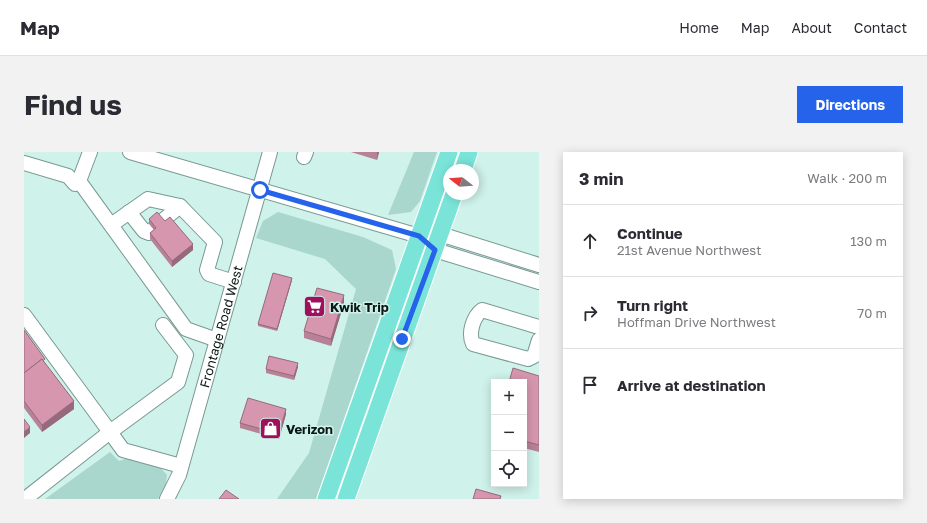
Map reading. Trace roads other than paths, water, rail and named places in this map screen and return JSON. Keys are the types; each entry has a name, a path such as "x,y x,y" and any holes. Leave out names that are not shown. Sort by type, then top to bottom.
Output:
{"main road":[{"path":"326,499 449,152"},
{"path":"465,164 469,152"},
{"path":"346,499 452,200"}],"street":[{"path":"90,152 79,181 186,329 218,340"},
{"path":"130,152 419,236 440,234 539,265"},
{"name":"Frontage Road West","path":"167,499 181,466 218,340 270,152"},
{"path":"24,163 68,176 75,184"},
{"path":"111,225 148,198 180,206 215,242 207,270 209,274 234,282"},
{"path":"129,212 144,231 149,232 180,206"},
{"path":"419,236 435,250 539,282"},
{"path":"539,327 482,310 476,315 470,337 473,344 528,359 534,356 539,340"},
{"path":"24,315 123,450 181,466"},
{"path":"25,499 110,432 178,382 186,355 163,325"}],"place":[{"name":"Kwik Trip","path":"314,307"},
{"name":"Verizon","path":"270,429"}]}
